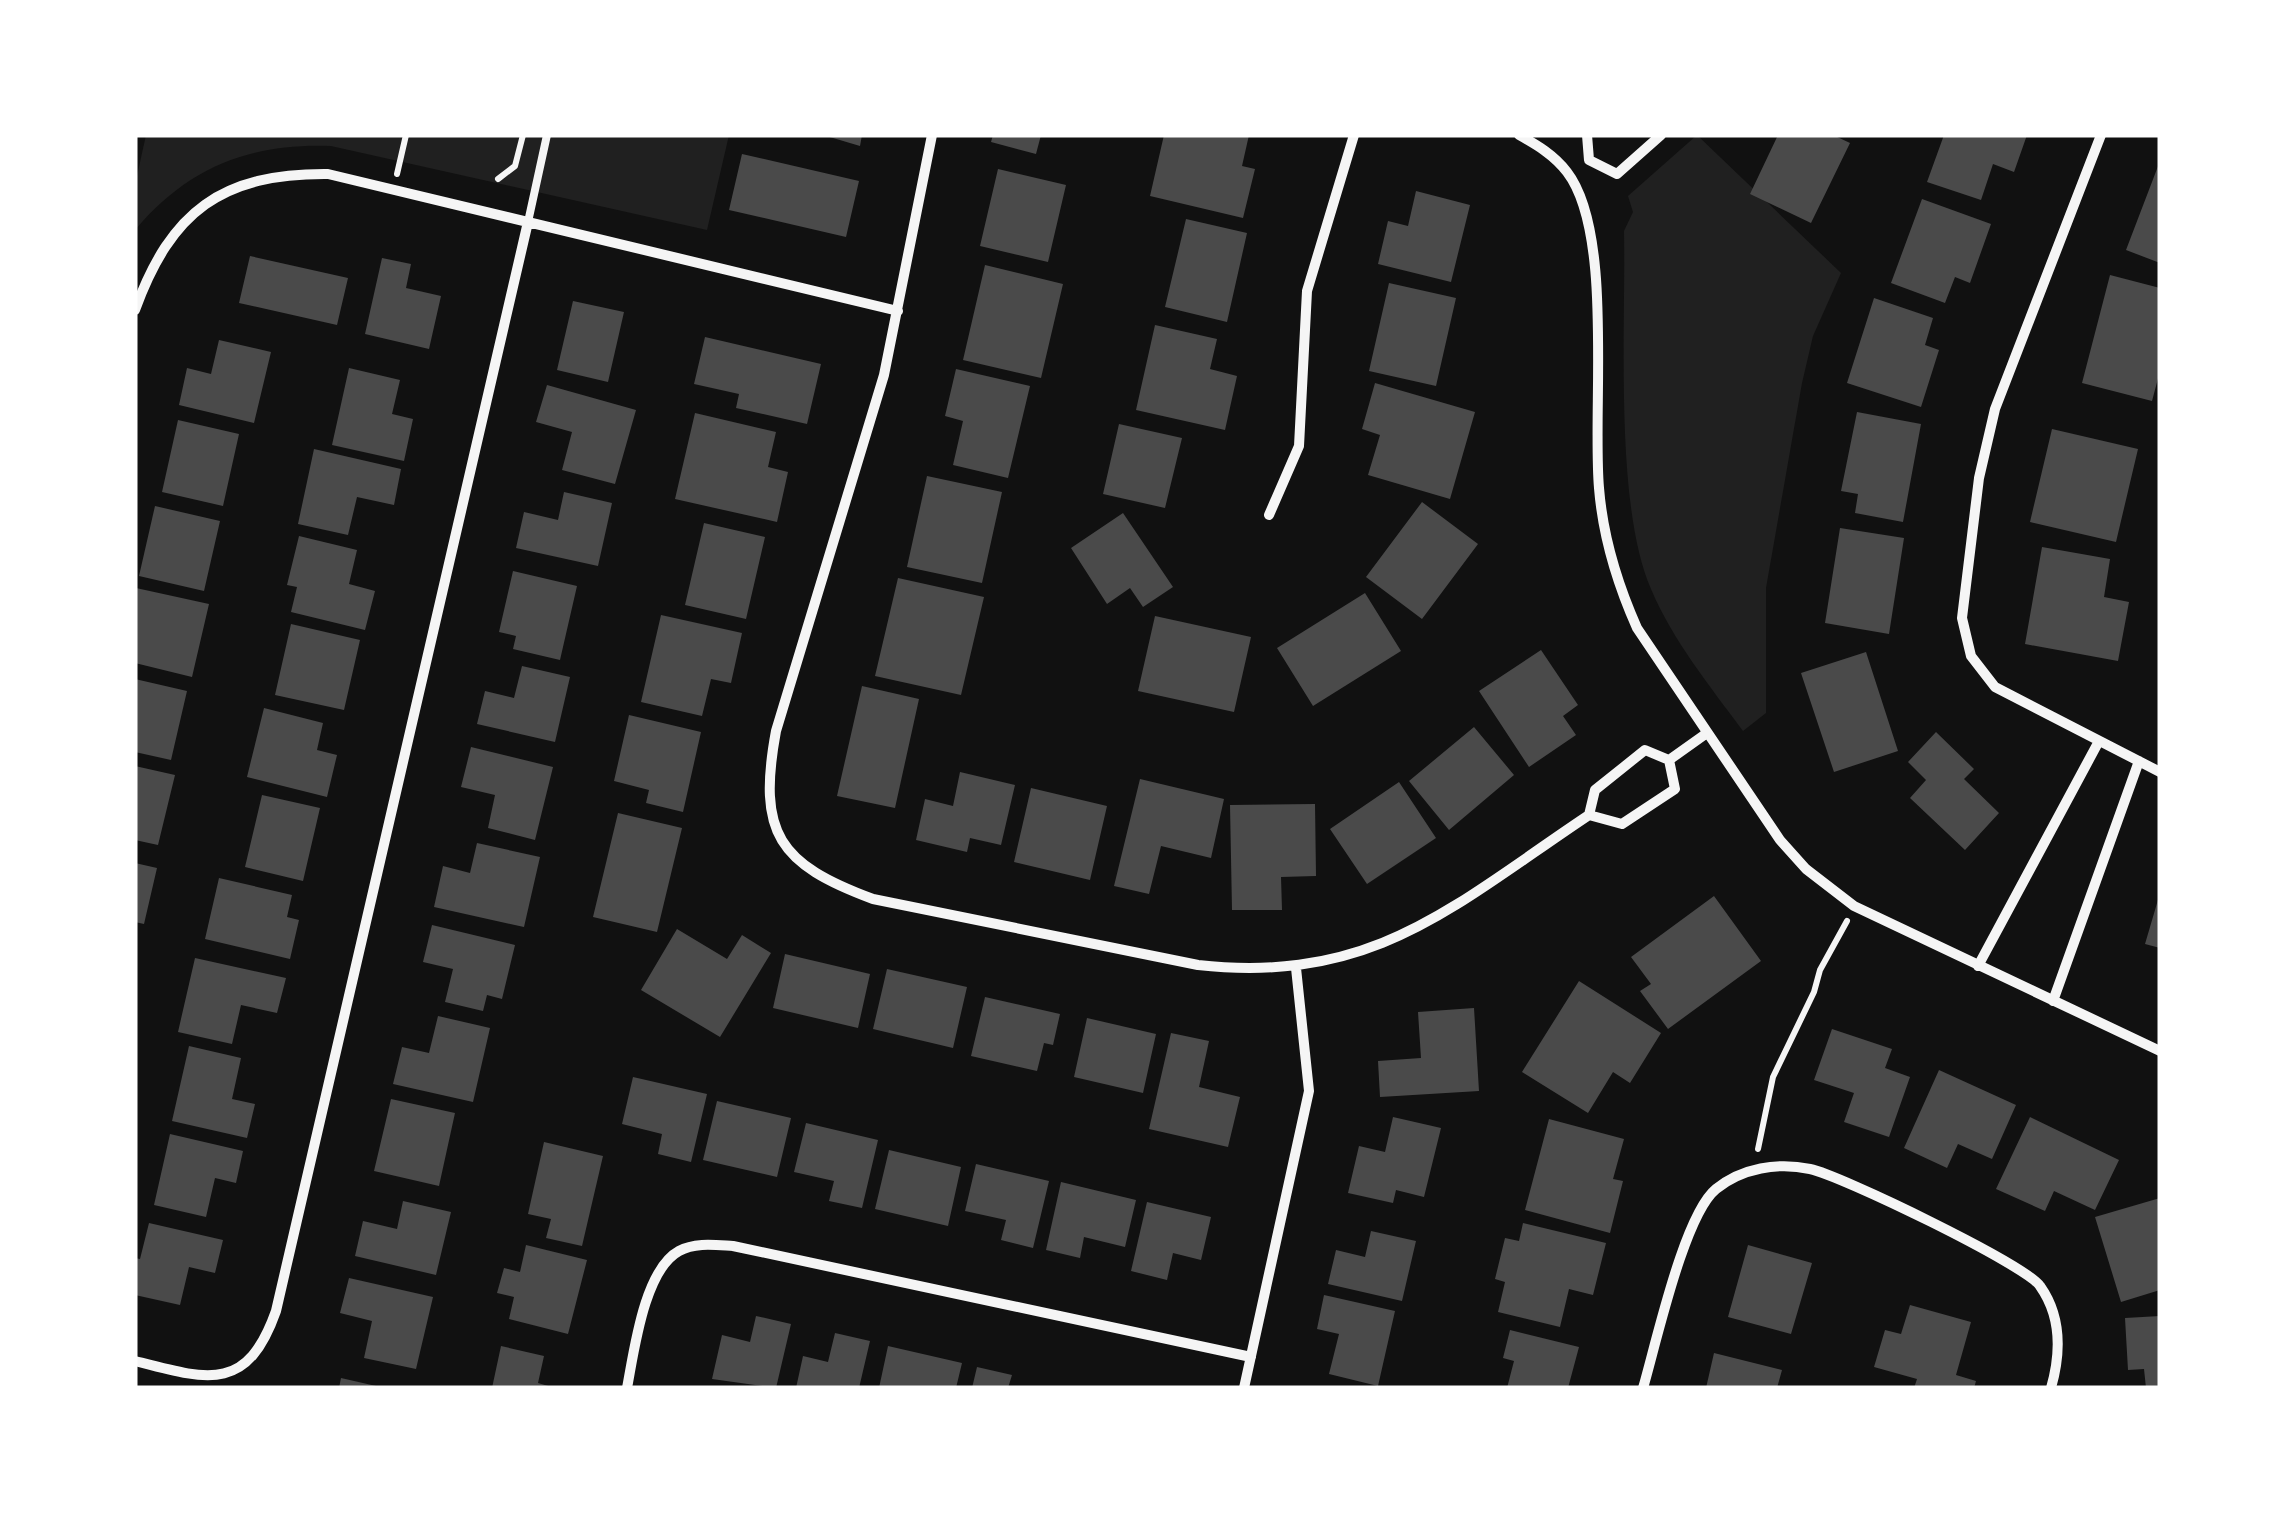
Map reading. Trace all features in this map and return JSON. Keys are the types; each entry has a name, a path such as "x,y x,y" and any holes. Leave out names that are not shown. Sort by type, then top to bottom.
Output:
{"street":[{"path":"932,135 884,375 776,731 769,766 770,810 782,843 798,864 822,880 873,899 1198,965 1248,970 1296,968 1360,954 1414,931 1588,816 1595,790 1645,750 1668,760"},
{"path":"1269,515 1299,446 1307,291 1354,135"},
{"path":"1518,135 1542,147 1568,174 1592,235 1598,488 1607,548 1637,628 1780,840 1806,869 1854,906 2160,1051"},
{"path":"1586,135 1588,160"},
{"path":"1588,160 1617,174 1661,135"},
{"path":"2101,135 1995,409 1979,478 1962,618 1971,656 1994,687 2160,772"},
{"path":"1568,174 1588,160"},
{"path":"135,309 168,239 202,207 240,186 281,174 328,174 898,312"},
{"path":"135,1360 216,1377 242,1370 264,1344 276,1311 528,222"},
{"path":"1668,760 1707,733"},
{"path":"1978,966 2099,741"},
{"path":"1588,816 1622,824 1675,789 1668,760"},
{"path":"2053,1000 2139,762"},
{"path":"1244,1388 1309,1091 1296,968"},
{"path":"1643,1388 1690,1230 1714,1190 1754,1167 1810,1169 2011,1260 2040,1285 2058,1324 2057,1367 2051,1388"},
{"path":"627,1388 647,1299 662,1266 679,1250 704,1244 733,1246 1251,1356"}],"lane":[{"path":"528,222 547,135"}],"path":[{"path":"393,190 406,135"},
{"path":"498,180 515,166 523,135"},
{"path":"1754,1167 1773,1077 1814,992 1820,970 1854,906"}],"shaded area":[{"path":"146,135 729,135 707,230 331,146 301,146 222,163 177,190 135,230 135,185"},
{"path":"1697,135 1841,273 1813,336 1766,588 1766,713 1743,731 1681,645 1651,589 1639,553 1627,464 1624,231 1633,212 1628,196"}],"building":[{"path":"823,135 862,135 860,146"},
{"path":"993,135 1041,135 1036,154 991,142"},
{"path":"1164,135 1249,135 1242,166 1255,169 1243,218 1150,196"},
{"path":"1778,135 1833,135 1850,143 1811,223 1750,194"},
{"path":"1944,135 2027,135 2014,172 1993,164 1981,200 1927,182"},
{"path":"742,154 859,181 846,237 729,210"},
{"path":"2160,161 2160,263 2126,250"},
{"path":"998,169 1066,185 1048,262 980,246"},
{"path":"1416,191 1470,205 1451,282 1378,264 1388,221 1408,226"},
{"path":"1922,199 1991,224 1970,283 1955,277 1945,303 1891,283"},
{"path":"1186,219 1247,233 1227,322 1165,307"},
{"path":"250,256 348,278 337,325 239,303"},
{"path":"382,258 411,264 406,288 441,296 429,349 365,334"},
{"path":"985,265 1063,284 1041,378 963,360"},
{"path":"2110,275 2160,288 2160,371 2152,401 2082,383"},
{"path":"1389,283 1456,298 1436,386 1369,371"},
{"path":"1874,298 1933,318 1925,345 1939,350 1921,407 1847,383"},
{"path":"573,301 624,312 608,382 557,370"},
{"path":"1155,325 1217,339 1210,369 1237,376 1225,430 1136,410"},
{"path":"705,337 821,364 807,424 736,408 739,394 694,384"},
{"path":"219,340 271,352 254,423 179,405 187,368 211,374"},
{"path":"349,368 400,380 392,414 413,419 404,461 332,445"},
{"path":"956,369 1030,386 1008,478 953,465 963,421 945,416"},
{"path":"1375,383 1475,412 1450,499 1368,475 1380,435 1362,429"},
{"path":"547,385 636,410 615,484 562,470 572,432 536,422"},
{"path":"1857,412 1921,424 1903,522 1855,513 1858,494 1841,491"},
{"path":"695,413 776,432 768,467 788,472 777,522 675,499"},
{"path":"178,420 239,434 223,506 162,492"},
{"path":"1119,424 1182,438 1165,508 1103,494"},
{"path":"2052,429 2138,449 2116,542 2030,522"},
{"path":"314,449 401,469 394,505 357,497 348,535 298,524"},
{"path":"927,476 1002,492 982,583 907,567"},
{"path":"564,492 612,503 598,566 516,548 524,512 558,520"},
{"path":"1422,502 1478,544 1422,619 1366,577"},
{"path":"155,506 220,521 204,591 139,576"},
{"path":"1123,513 1173,587 1143,607 1130,588 1107,604 1071,548"},
{"path":"704,523 765,537 746,619 685,605"},
{"path":"1840,528 1904,538 1889,634 1825,623"},
{"path":"299,536 357,550 349,584 375,591 365,630 291,612 297,587 287,585"},
{"path":"2042,547 2110,559 2104,597 2129,602 2118,661 2025,644"},
{"path":"513,571 577,586 560,660 513,649 516,636 499,632"},
{"path":"898,578 984,597 961,695 875,676"},
{"path":"136,588 209,604 192,677 135,663"},
{"path":"1365,593 1401,651 1313,706 1277,648"},
{"path":"661,615 742,633 731,683 711,679 702,716 641,702"},
{"path":"1155,616 1251,637 1234,712 1138,691"},
{"path":"291,624 360,640 344,710 275,695"},
{"path":"1541,650 1578,705 1563,716 1576,735 1529,767 1479,691"},
{"path":"1866,652 1898,751 1834,772 1801,673"},
{"path":"522,666 570,677 555,742 477,724 485,691 514,698"},
{"path":"135,679 187,691 171,760 135,752"},
{"path":"862,686 919,699 895,808 837,796"},
{"path":"264,708 323,723 317,750 337,755 327,797 247,777"},
{"path":"629,715 701,732 683,812 646,803 649,790 614,781"},
{"path":"1474,727 1514,775 1449,830 1409,781"},
{"path":"1936,732 1974,769 1964,779 1999,813 1965,850 1910,798 1926,780 1908,762"},
{"path":"471,747 553,767 535,840 488,828 495,795 461,787"},
{"path":"135,766 175,775 158,845 135,840"},
{"path":"960,772 1015,785 1001,845 970,838 967,852 916,840 925,799 953,806"},
{"path":"1140,779 1224,799 1211,858 1161,846 1149,894 1114,886"},
{"path":"1399,782 1436,838 1367,884 1330,829"},
{"path":"1031,788 1107,806 1090,880 1014,862"},
{"path":"262,795 320,808 303,881 245,867"},
{"path":"1315,804 1316,876 1281,877 1282,910 1232,910 1230,805"},
{"path":"618,813 682,828 657,932 593,917"},
{"path":"477,843 540,857 524,927 434,907 443,866 470,873"},
{"path":"135,863 157,868 144,924 135,922"},
{"path":"219,878 292,895 287,917 299,920 290,959 205,939"},
{"path":"2160,893 2160,948 2145,944"},
{"path":"1714,896 1761,961 1668,1029 1640,991 1651,984 1631,957"},
{"path":"432,925 515,945 502,999 487,995 483,1011 445,1002 453,969 423,962"},
{"path":"677,929 727,959 742,935 771,953 720,1037 641,990"},
{"path":"785,954 870,974 858,1028 773,1008"},
{"path":"195,958 286,978 277,1013 241,1005 232,1044 178,1032"},
{"path":"887,969 967,987 953,1048 873,1029"},
{"path":"1579,981 1661,1033 1630,1083 1613,1072 1588,1113 1522,1072"},
{"path":"985,997 1060,1014 1053,1045 1044,1043 1037,1071 971,1056"},
{"path":"1474,1008 1479,1091 1380,1097 1378,1061 1421,1058 1418,1012"},
{"path":"438,1016 490,1028 473,1102 393,1084 402,1047 429,1053"},
{"path":"1087,1018 1156,1034 1143,1093 1074,1077"},
{"path":"1832,1029 1892,1049 1885,1068 1910,1077 1889,1137 1844,1122 1854,1093 1814,1080"},
{"path":"1171,1033 1209,1041 1199,1087 1240,1097 1228,1147 1149,1129"},
{"path":"189,1046 241,1058 232,1099 255,1104 247,1138 172,1121"},
{"path":"1939,1070 2016,1105 1992,1159 1958,1144 1947,1168 1904,1148"},
{"path":"633,1077 707,1094 691,1162 658,1154 662,1134 622,1124"},
{"path":"391,1099 455,1113 439,1186 374,1171"},
{"path":"717,1101 791,1118 777,1177 703,1160"},
{"path":"1393,1117 1441,1128 1424,1197 1396,1190 1393,1203 1348,1193 1359,1146 1385,1152"},
{"path":"2030,1117 2119,1160 2095,1210 2054,1191 2045,1211 1996,1189"},
{"path":"1549,1119 1624,1139 1613,1179 1623,1181 1610,1233 1525,1210"},
{"path":"806,1123 878,1140 862,1208 829,1201 834,1181 794,1172"},
{"path":"170,1134 243,1151 236,1183 215,1178 206,1217 154,1205"},
{"path":"544,1142 603,1156 582,1246 546,1238 551,1219 528,1214"},
{"path":"889,1150 961,1167 948,1226 875,1209"},
{"path":"976,1164 1049,1181 1033,1248 1001,1240 1006,1220 965,1211"},
{"path":"1061,1182 1136,1200 1125,1247 1084,1237 1080,1258 1046,1250"},
{"path":"2160,1198 2160,1290 2121,1302 2095,1217"},
{"path":"403,1201 451,1212 436,1275 355,1256 363,1221 397,1229"},
{"path":"1147,1202 1211,1217 1201,1260 1173,1253 1167,1280 1131,1271"},
{"path":"149,1223 223,1240 215,1273 189,1267 180,1305 135,1295 135,1258 140,1259"},
{"path":"1523,1223 1606,1243 1593,1295 1569,1289 1560,1327 1498,1312 1505,1282 1495,1279 1505,1238 1519,1241"},
{"path":"1371,1231 1416,1241 1402,1301 1328,1284 1336,1250 1365,1257"},
{"path":"526,1245 587,1260 568,1334 509,1319 514,1297 497,1293 504,1268 520,1272"},
{"path":"1748,1245 1812,1263 1791,1334 1728,1317"},
{"path":"349,1278 433,1297 416,1369 364,1358 372,1321 340,1313"},
{"path":"1324,1295 1395,1311 1378,1386 1329,1374 1339,1334 1317,1329"},
{"path":"1910,1305 1971,1322 1956,1375 1976,1381 1974,1388 1914,1388 1917,1379 1874,1367 1885,1330 1901,1334"},
{"path":"756,1316 791,1324 776,1388 712,1379 722,1335 750,1342"},
{"path":"2160,1316 2160,1388 2146,1388 2144,1369 2128,1370 2125,1318"},
{"path":"1510,1330 1579,1347 1568,1388 1507,1388 1514,1361 1503,1358"},
{"path":"835,1333 870,1341 859,1388 796,1388 803,1356 828,1362"},
{"path":"501,1346 544,1356 538,1383 555,1388 492,1388"},
{"path":"888,1346 962,1363 956,1388 879,1388"},
{"path":"1714,1353 1782,1370 1777,1388 1706,1388"},
{"path":"977,1367 1012,1375 1008,1388 972,1388"},
{"path":"341,1378 376,1386 376,1388 339,1388"}]}
